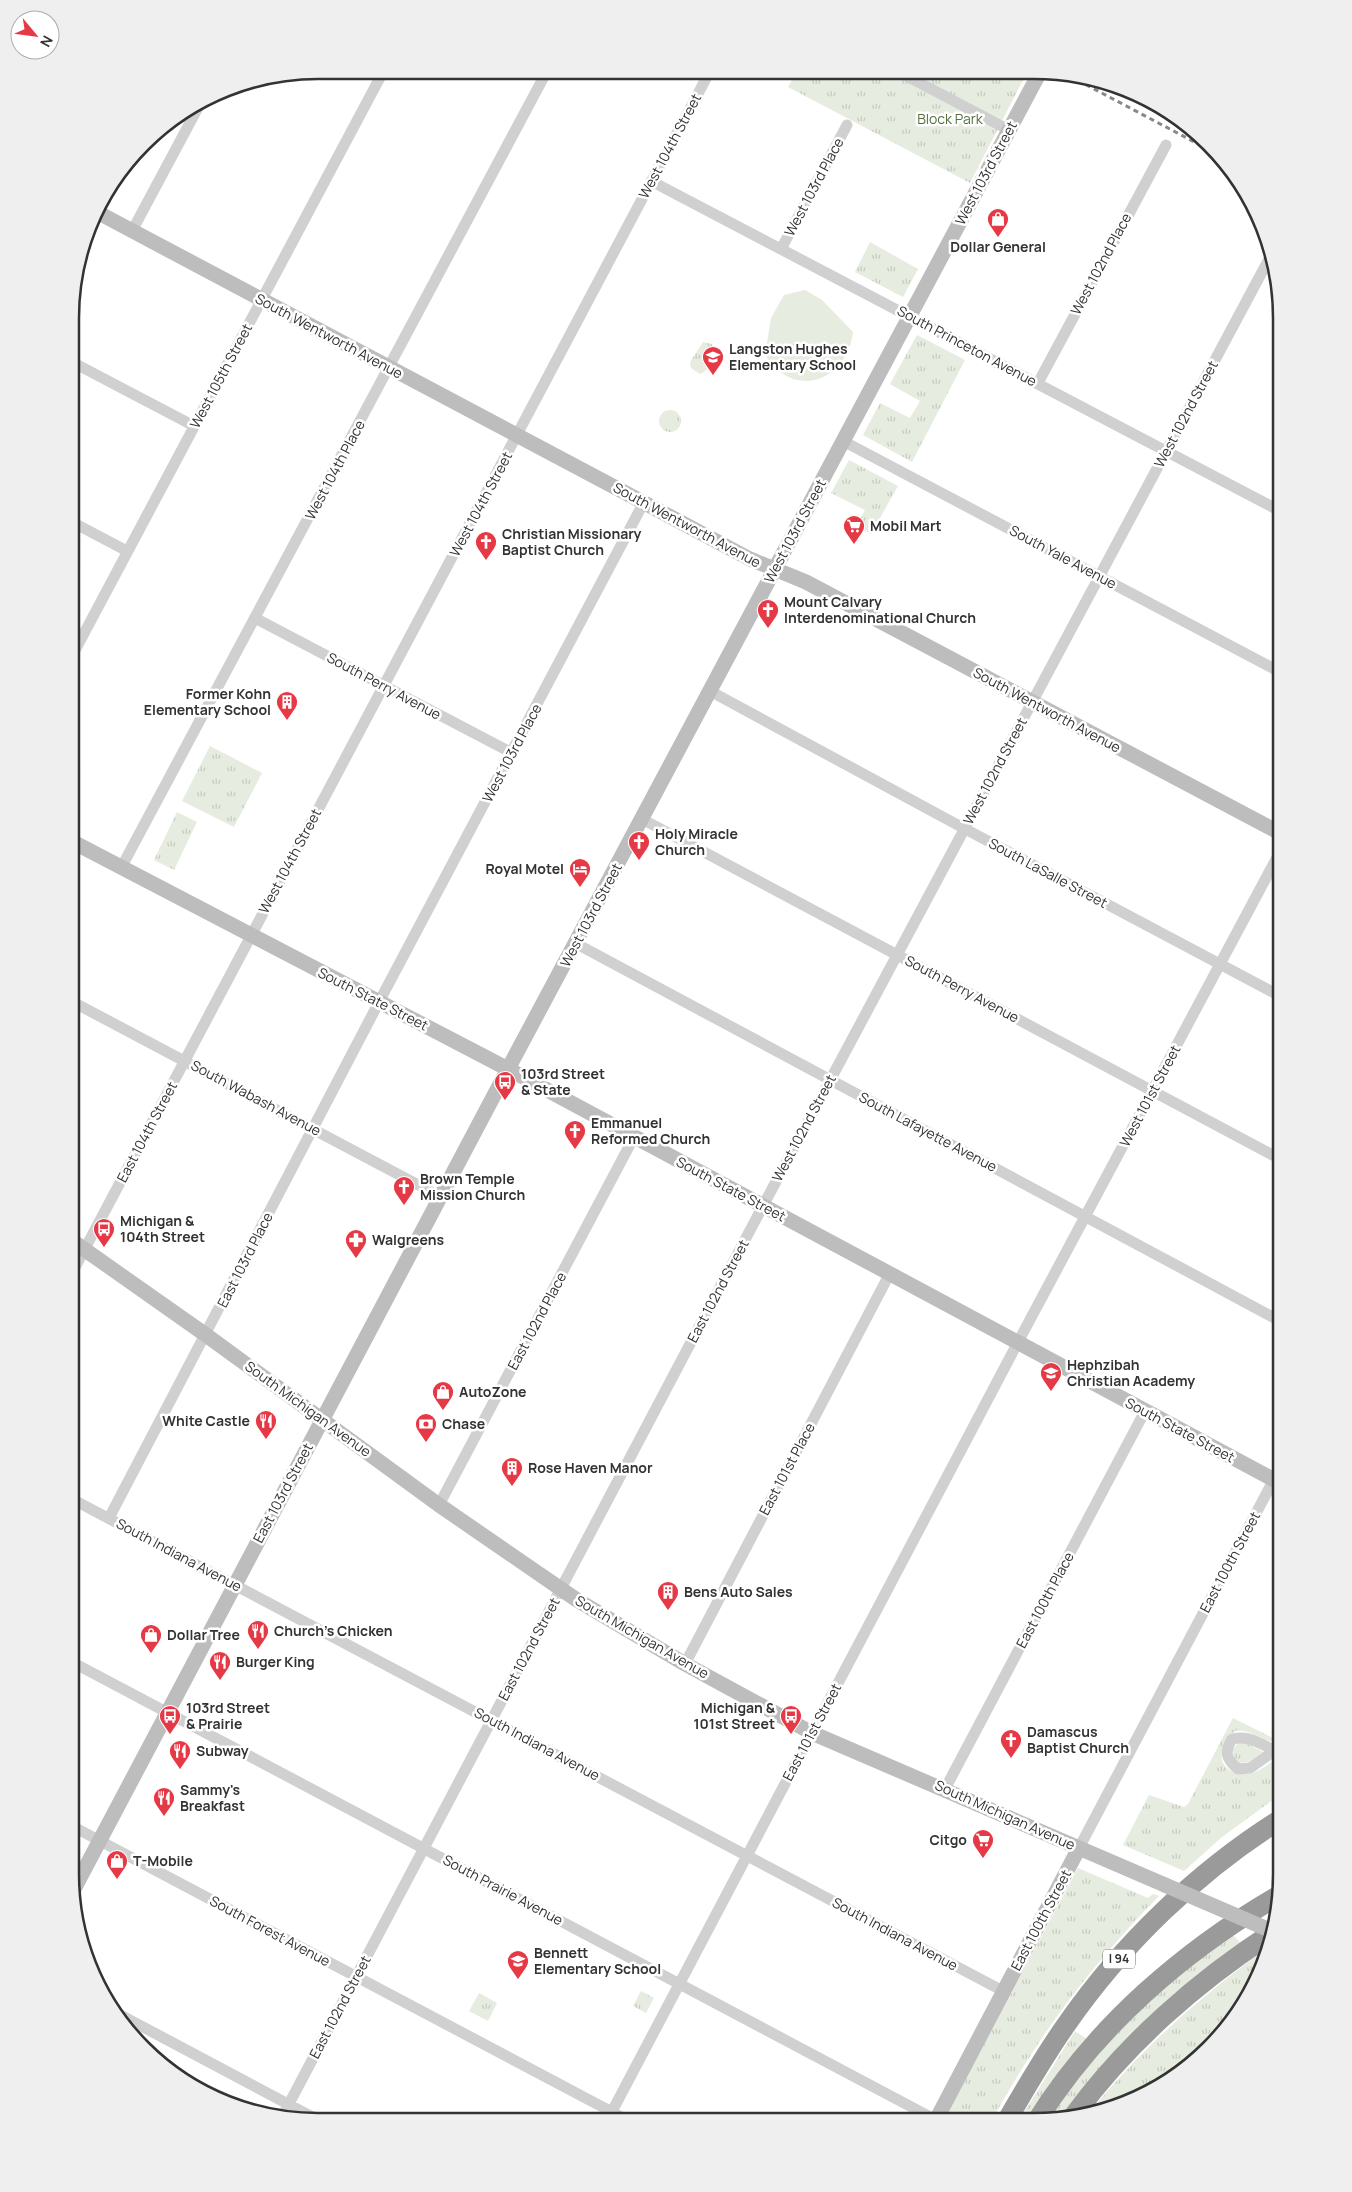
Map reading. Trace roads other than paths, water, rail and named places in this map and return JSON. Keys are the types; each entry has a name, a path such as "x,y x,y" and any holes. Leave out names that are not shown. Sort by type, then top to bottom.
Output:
{"highway":[{"name":"I 94","path":"1011,2113 1039,2065 1067,2024 1130,1946 1215,1866 1273,1823"},
{"path":"1043,2113 1085,2056 1121,2016 1156,1983 1210,1937 1272,1900"},
{"path":"1079,2109 1125,2055 1168,2013 1207,1980 1265,1937"}],"main road":[{"name":"West 103rd Street","path":"508,1069 1036,79"},
{"name":"South Wentworth Avenue","path":"102,215 756,562 797,577 1273,829"},
{"name":"South State Street","path":"79,846 508,1069 1273,1480"},
{"name":"East 103rd Street","path":"79,1880 508,1069"},
{"name":"South Michigan Avenue","path":"79,1245 560,1590 685,1664 812,1733 1267,1930"},
{"name":"East 100th Street","path":"939,2113 1079,1848"}],"street":[{"name":"West 105th Street","path":"79,643 379,79"},
{"name":"West 104th Place","path":"121,868 543,79"},
{"name":"West 104th Street","path":"251,935 706,79"},
{"path":"912,79 1009,130"},
{"path":"132,231 195,113"},
{"name":"West 103rd Place","path":"781,249 847,125"},
{"name":"West 102nd Place","path":"1038,383 1166,146"},
{"name":"South Princeton Avenue","path":"651,181 910,315 1273,507"},
{"name":"West 102nd Street","path":"763,1206 1267,263"},
{"path":"79,366 194,426"},
{"name":"South Yale Avenue","path":"843,442 1273,668"},
{"name":"West 103rd Place","path":"379,1002 644,502"},
{"path":"79,526 127,551"},
{"name":"South Perry Avenue","path":"255,618 512,753"},
{"name":"South LaSalle Street","path":"710,691 1273,992"},
{"name":"South Perry Avenue","path":"642,819 1273,1155"},
{"name":"West 101st Street","path":"1017,1344 1273,865"},
{"name":"East 104th Street","path":"79,1260 251,935"},
{"name":"South Lafayette Avenue","path":"575,943 1273,1317"},
{"name":"East 103rd Place","path":"109,1518 379,1002"},
{"name":"South Wabash Avenue","path":"79,1005 440,1197"},
{"name":"East 102nd Place","path":"440,1505 634,1137"},
{"name":"East 102nd Street","path":"286,2111 763,1206"},
{"name":"East 101st Place","path":"685,1664 889,1275"},
{"name":"East 101st Street","path":"612,2113 1017,1344"},
{"name":"East 100th Place","path":"945,1789 1145,1411"},
{"name":"East 100th Street","path":"1079,1848 1273,1489"},
{"name":"South Indiana Avenue","path":"79,1503 1003,1991"},
{"name":"South Prairie Avenue","path":"79,1666 920,2113"},
{"name":"South Forest Avenue","path":"79,1830 356,1976 605,2113"},
{"path":"127,2018 304,2113"}],"railway":[{"path":"1085,84 1198,144"}],"place":[{"name":"Dollar General","path":"998,238"},
{"name":"Langston Hughes Elementary School","path":"713,376"},
{"name":"Mobil Mart","path":"854,545"},
{"name":"Christian Missionary Baptist Church","path":"486,561"},
{"name":"Mount Calvary Interdenominational Church","path":"768,629"},
{"name":"Former Kohn Elementary School","path":"287,721"},
{"name":"Holy Miracle Church","path":"639,861"},
{"name":"Royal Motel","path":"580,888"},
{"name":"103rd Street & State","path":"505,1101"},
{"name":"Emmanuel Reformed Church","path":"575,1150"},
{"name":"Brown Temple Mission Church","path":"404,1206"},
{"name":"Michigan & 104th Street","path":"104,1248"},
{"name":"Walgreens","path":"356,1259"},
{"name":"Hephzibah Christian Academy","path":"1051,1392"},
{"name":"AutoZone","path":"443,1411"},
{"name":"White Castle","path":"266,1440"},
{"name":"Chase","path":"426,1443"},
{"name":"Rose Haven Manor","path":"512,1487"},
{"name":"Bens Auto Sales","path":"668,1611"},
{"name":"Church's Chicken","path":"258,1650"},
{"name":"Dollar Tree","path":"151,1654"},
{"name":"Burger King","path":"220,1681"},
{"name":"103rd Street & Prairie","path":"170,1735"},
{"name":"Michigan & 101st Street","path":"791,1735"},
{"name":"Damascus Baptist Church","path":"1011,1759"},
{"name":"Subway","path":"180,1770"},
{"name":"Sammy's Breakfast","path":"164,1817"},
{"name":"Citgo","path":"983,1859"},
{"name":"T-Mobile","path":"117,1880"},
{"name":"Bennett Elementary School","path":"518,1980"}],"park label":[{"name":"Block Park","path":"950,119"}]}
